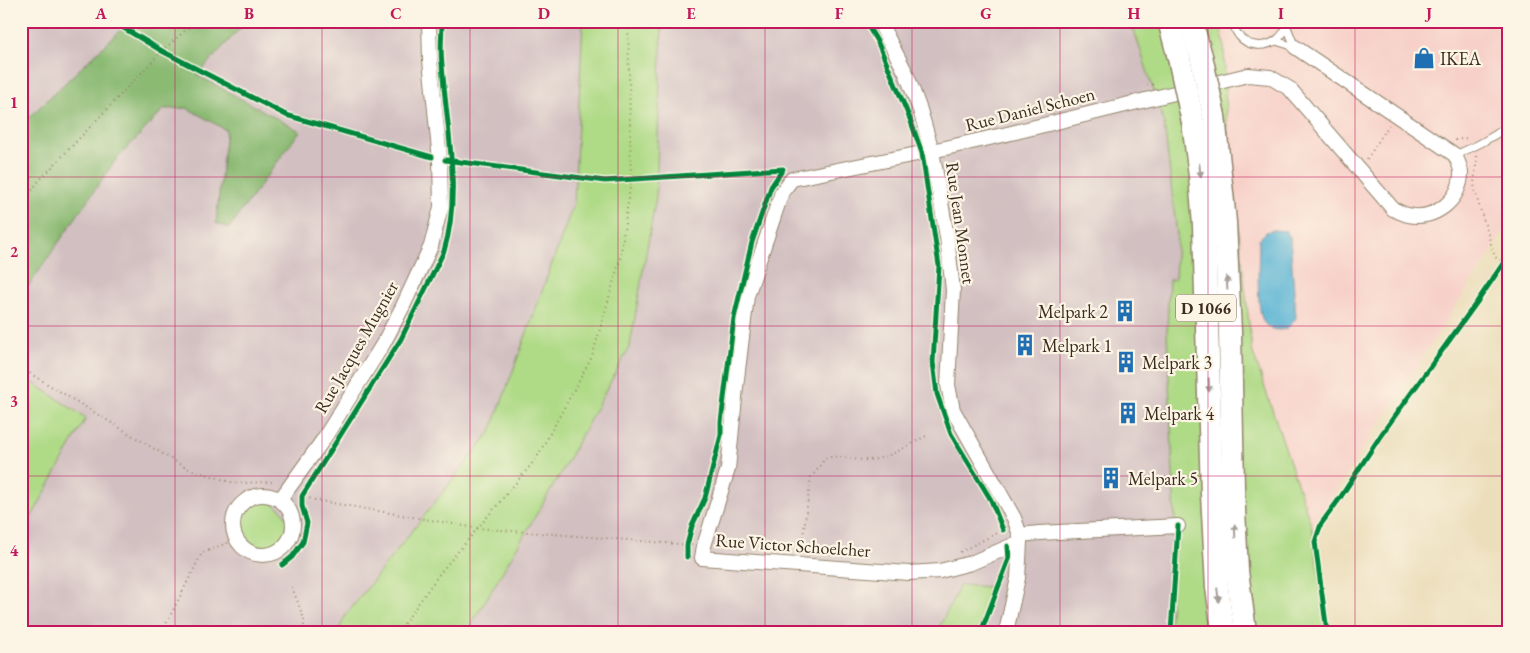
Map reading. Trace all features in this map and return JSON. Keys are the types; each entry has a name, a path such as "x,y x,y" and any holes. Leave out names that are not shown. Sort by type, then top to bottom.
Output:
{"highway":[{"name":"D 1066","path":"1169,21 1179,58 1204,119 1225,222 1230,332 1236,571 1245,632"},
{"name":"D 1066","path":"1191,21 1201,56 1204,119 1200,176 1204,225 1212,503 1217,587 1223,632"},
{"path":"1236,571 1246,582 1254,632"}],"street":[{"name":"Rue Jacques Mugnier","path":"283,495 323,440 383,344 431,246 441,207 440,160 430,60 429,21"},
{"name":"Rue Jean Monnet","path":"879,21 906,73 920,110 932,152 947,237 953,290 948,385 953,410 1014,518 1020,538 1018,578 1006,632"},
{"path":"1295,47 1455,154 1461,172 1458,189 1451,201 1436,212 1421,216 1407,215 1393,209 1359,169"},
{"name":"Rue Daniel Schoen","path":"932,152 1248,75 1270,77 1290,89 1359,169"},
{"name":"Rue Victor Schoelcher","path":"932,152 792,179 782,192 747,296 728,469 702,558 909,573 940,571 971,562 1020,538"},
{"path":"283,495 292,516 293,527 291,537 285,546 277,552 259,555 250,552 237,539 233,523 239,507 254,497 283,495"},
{"path":"1020,538 1039,533 1178,526"}],"lane":[{"path":"1233,21 1237,34 1243,40 1260,46 1276,41 1282,35 1287,24"},
{"path":"1287,24 1295,47"},
{"path":"1276,41 1295,47"},
{"path":"1455,154 1475,147 1494,137 1509,125"}],"path":[{"path":"21,207 37,183 162,51 196,21"},
{"path":"398,632 440,572 536,459 592,358 620,259 631,180 628,21"},
{"path":"1359,169 1396,115"},
{"path":"21,368 186,468 234,484 271,482 283,495 476,528 704,546"},
{"path":"801,554 810,476 816,472 825,458 831,456 868,460 884,458 926,436"},
{"path":"954,554 1003,530"},
{"path":"162,632 202,553 237,539"},
{"path":"292,587 304,619 304,632"}],"shaded area":[{"path":"21,21 130,21 21,125"},
{"path":"247,21 583,21 574,203 491,431 345,615 338,632 21,632 21,536 85,418 21,375 21,297 114,162 164,109 187,108 226,130 216,223 300,131 196,75"},
{"path":"662,21 1131,21 1164,123 1177,235 1175,279 1169,280 1175,521 1169,632 979,632 990,587 960,585 937,632 467,632 562,471 656,196"},
{"path":"1219,21 1509,21 1509,224 1312,527 1252,350 1226,118 1224,43"}],"green space":[{"path":"130,21 247,21 197,75 300,131 229,228 216,223 226,130 187,108 164,109 114,162 21,297 21,125"},
{"path":"583,21 662,21 656,196 630,346 562,471 467,632 338,632 345,616 491,431 574,203"},
{"path":"1131,21 1219,21 1224,43 1226,118 1252,350 1312,527 1328,632 1169,632 1175,521 1167,333 1169,280 1175,279 1177,235 1164,123"},
{"path":"21,375 86,418 21,536"},
{"path":"264,502 277,506 283,512 287,525 283,538 277,544 264,548 251,544 245,538 241,525 245,512 251,506"},
{"path":"960,585 990,587 979,632 937,632"}],"water":[{"path":"1274,230 1286,231 1290,238 1296,318 1287,329 1281,330 1272,329 1265,324 1262,318 1259,296 1259,239 1266,232"}],"cycle path":[{"path":"112,21 162,51 286,115 432,157"},
{"path":"282,565 292,557 303,542 307,523 302,506 302,496 401,339 444,251 452,206 452,182 441,59 442,21"},
{"path":"865,21 878,43 922,153 939,266 933,362 937,394 951,434 991,500 1003,530"},
{"path":"445,160 605,181 783,169 771,187 752,242 734,318 721,435 705,498 692,526 687,545 687,557"},
{"path":"1327,632 1315,542 1321,524 1381,435 1509,255"},
{"path":"1171,632 1178,526"},
{"path":"981,632 1009,559 1008,546"}],"place":[{"name":"IKEA","path":"1424,58"},
{"name":"Melpark 2","path":"1125,311"},
{"name":"Melpark 1","path":"1025,345"},
{"name":"Melpark 3","path":"1126,362"},
{"name":"Melpark 4","path":"1128,413"},
{"name":"Melpark 5","path":"1111,478"}]}
